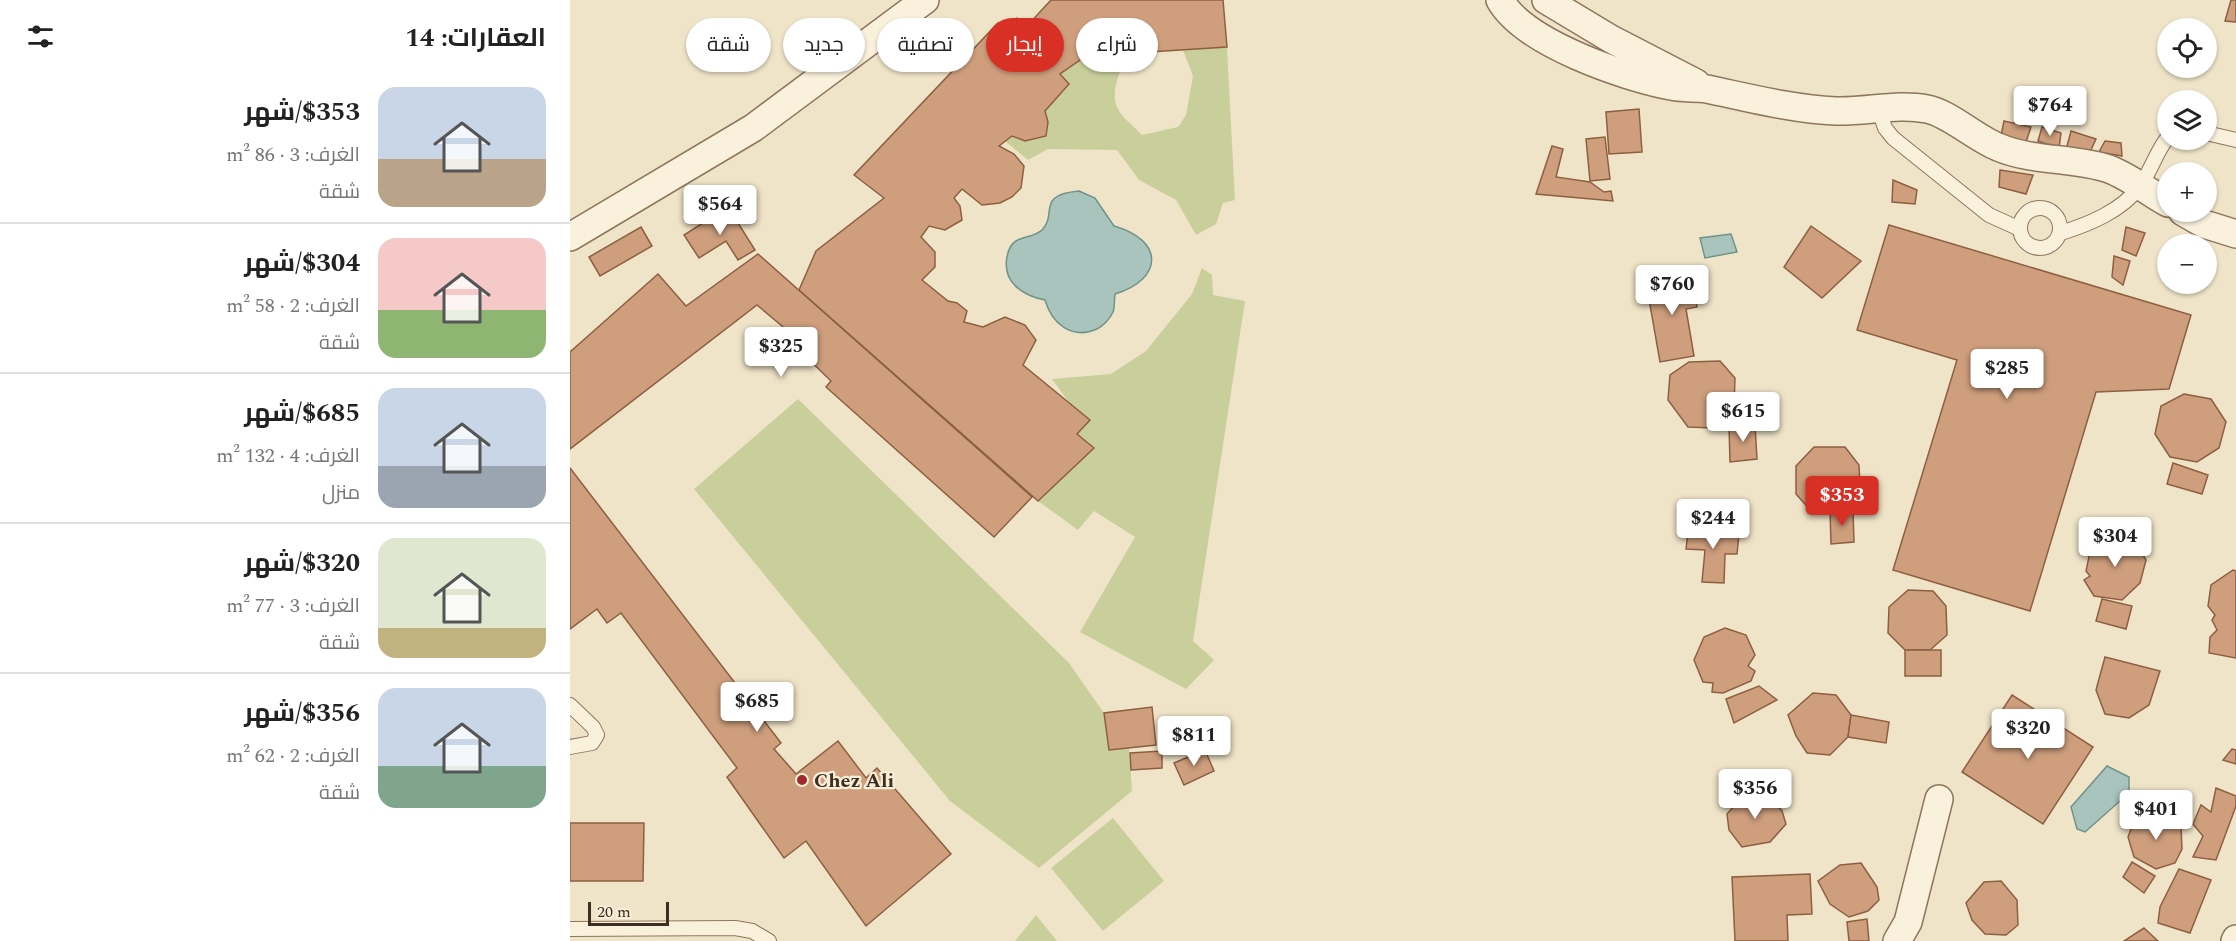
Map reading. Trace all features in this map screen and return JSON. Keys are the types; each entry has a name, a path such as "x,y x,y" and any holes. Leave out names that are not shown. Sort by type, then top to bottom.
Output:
{"street":[{"path":"570,237 753,128 925,0"},
{"path":"1500,0 1520,22 1569,52 1597,64 1657,83 1705,89 1756,102 1798,108 1834,111 1902,108 1936,111 1966,131 1999,148 2042,159 2108,169 2157,196"},
{"path":"1546,0 1611,39 1664,64 1705,89"},
{"path":"1597,64 1611,39"},
{"path":"2200,222 2236,234"},
{"path":"1897,941 1908,922 1939,800"}],"lane":[{"path":"1879,110 1885,128 1893,138 1989,215 2020,229"},
{"path":"2217,136 2236,141"},
{"path":"2061,233 2057,216 2042,207 2026,213 2020,229 2022,237 2035,248 2051,246 2061,233 2096,220 2112,211 2140,186 2161,150"},
{"path":"570,705 593,727 597,735 592,743 570,747"},
{"path":"570,929 735,928 752,931 769,941"}],"green space":[{"path":"1227,47 1235,200 1223,203 1216,224 1196,235 1176,200 1139,180 1117,150 1048,149 1028,160 1005,141 1012,136 1025,141 1046,136 1048,122 1045,111 1069,84 1060,74 1076,63 1076,72 1120,72 1115,94 1117,107 1142,135 1178,127 1186,115 1193,76 1183,50"},
{"path":"1202,268 1212,275 1213,295 1245,301 1193,641 1214,660 1186,689 1080,632 1135,537 1094,511 1078,530 1038,501 1094,448 1077,434 1090,420 1071,405 1052,379 1111,374 1146,351 1192,294"},
{"path":"798,399 1069,663 1104,713 1109,750 1129,748 1132,791 1039,868 950,801 694,489"},
{"path":"1113,818 1164,881 1103,931 1051,868"},
{"path":"1036,915 1057,941 1015,941"}],"water":[{"path":"1079,191 1095,198 1114,226 1142,240 1152,260 1143,279 1115,294 1113,312 1106,322 1088,332 1071,331 1064,328 1048,309 1045,300 1029,295 1011,281 1006,266 1008,252 1013,244 1019,239 1042,230 1046,224 1052,201 1065,193"},
{"path":"1731,234 1737,252 1705,258 1700,238"},
{"path":"2107,766 2129,777 2129,793 2085,832 2077,829 2071,807"}],"building":[{"path":"1051,0 1223,0 1227,47 1158,51 1158,18 1076,18 1076,63 1064,71 1064,18 1034,18"},
{"path":"2231,0 2236,0 2236,22 2225,21"},
{"path":"986,36 986,72 1063,72 1060,74 1069,84 1045,111 1048,122 1046,136 1025,141 1012,136 999,146 1014,154 1024,166 1021,188 1012,197 1000,203 982,205 962,189 954,198 960,206 962,220 945,230 929,226 921,237 935,252 935,267 922,280 948,301 957,303 967,311 964,322 983,327 1005,317 1025,325 1036,340 1023,365 1090,420 1077,434 1094,448 1038,501 799,290 816,251 884,198 854,175 952,72 974,72 974,48"},
{"path":"1639,109 1642,152 1609,154 1606,112"},
{"path":"2004,121 2031,127 2026,142 2001,136"},
{"path":"2042,127 2061,133 2059,148 2038,141"},
{"path":"2071,131 2096,139 2090,152 2066,150"},
{"path":"1605,137 1610,179 1590,181 1586,139"},
{"path":"2105,141 2121,143 2122,156 2099,152"},
{"path":"1552,146 1563,149 1556,177 1590,182 1604,192 1611,191 1613,201 1536,194"},
{"path":"2000,170 2033,175 2026,194 1999,187"},
{"path":"1893,180 1917,190 1915,204 1892,202"},
{"path":"728,207 755,250 738,260 726,241 699,258 684,235"},
{"path":"1889,225 2191,315 2169,389 2096,392 2030,611 1893,570 1957,360 1857,330"},
{"path":"1811,226 1861,261 1822,298 1784,267"},
{"path":"641,227 652,246 600,276 589,257"},
{"path":"2126,227 2145,233 2136,256 2122,250"},
{"path":"758,254 1032,497 994,537 826,387 831,381 796,347 801,342 757,305 570,449 570,352 658,274 686,306"},
{"path":"2114,256 2130,261 2123,285 2112,277"},
{"path":"1682,273 1684,283 1693,281 1697,307 1686,309 1694,356 1660,362 1647,288 1655,287 1654,278"},
{"path":"1720,361 1735,378 1734,405 1713,428 1688,427 1668,400 1670,375 1689,362"},
{"path":"2184,394 2211,399 2226,422 2219,448 2197,462 2170,457 2155,434 2161,406"},
{"path":"1729,425 1755,425 1757,459 1730,462"},
{"path":"1814,447 1845,447 1859,465 1860,485 1849,509 1812,512 1796,494 1796,466"},
{"path":"2173,463 2208,475 2202,494 2167,484"},
{"path":"570,468 781,743 774,749 796,774 838,741 866,778 877,768 951,854 866,926 806,841 784,858 727,777 737,768 621,613 607,623 597,609 570,629"},
{"path":"1830,511 1853,511 1854,542 1831,544"},
{"path":"1701,523 1720,524 1719,532 1739,534 1737,554 1725,554 1724,583 1702,582 1705,550 1686,549 1688,533 1700,532"},
{"path":"2112,536 2134,540 2146,560 2140,583 2122,600 2094,596 2084,580 2090,576 2086,571 2091,547"},
{"path":"2233,570 2236,571 2236,658 2209,653 2210,637 2217,630 2212,620 2215,615 2208,606 2211,585"},
{"path":"1908,590 1933,591 1946,606 1947,635 1930,650 1905,650 1888,633 1889,607"},
{"path":"2102,599 2132,606 2126,629 2096,621"},
{"path":"1725,628 1746,635 1755,655 1748,666 1755,671 1751,681 1723,693 1712,692 1713,683 1703,682 1694,660 1704,637"},
{"path":"1905,650 1941,650 1941,676 1905,676"},
{"path":"2105,657 2160,671 2149,705 2129,718 2105,714 2096,690"},
{"path":"1759,686 1777,700 1734,723 1726,699"},
{"path":"1813,693 1836,695 1851,715 1848,737 1830,755 1807,753 1796,736 1788,715"},
{"path":"2012,695 2093,747 2043,824 1962,772"},
{"path":"1152,707 1156,745 1109,750 1104,713"},
{"path":"1851,715 1889,722 1886,743 1848,737"},
{"path":"2232,749 2236,750 2236,764 2223,760"},
{"path":"1205,750 1214,771 1184,785 1174,763"},
{"path":"1162,751 1162,768 1131,770 1130,753"},
{"path":"2216,788 2236,796 2236,806 2216,860 2193,857 2203,836 2193,824 2201,805 2211,812"},
{"path":"1767,794 1782,811 1786,824 1770,842 1742,847 1729,830 1727,814 1743,796"},
{"path":"2163,813 2181,826 2182,849 2175,863 2156,869 2134,857 2128,837 2134,821"},
{"path":"570,823 644,823 643,881 570,881"},
{"path":"2132,862 2155,876 2144,893 2123,877"},
{"path":"1861,863 1877,887 1879,900 1868,911 1849,917 1830,904 1818,881 1840,865"},
{"path":"2179,869 2211,880 2190,933 2158,923 2160,907"},
{"path":"1810,874 1812,914 1787,915 1788,941 1735,941 1732,877"},
{"path":"2001,881 2017,900 2018,925 2006,935 1985,934 1972,920 1966,903 1984,882"},
{"path":"1867,919 1869,941 1849,941 1847,922"},
{"path":"2144,928 2158,941 2124,941"}],"place":[{"name":"Chez Ali","path":"802,780"}]}
